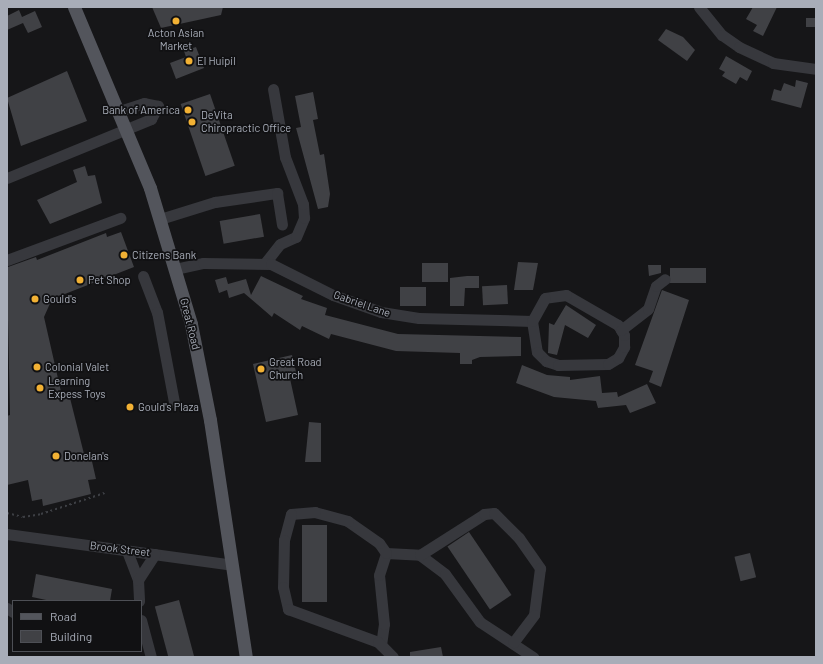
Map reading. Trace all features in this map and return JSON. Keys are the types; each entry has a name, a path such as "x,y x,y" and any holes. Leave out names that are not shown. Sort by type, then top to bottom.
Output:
{"main road":[{"name":"Great Road","path":"74,7 127,129 160,220 175,269 201,372 246,657"}],"street":[{"path":"699,7 722,35 739,47 773,63 816,69"},
{"path":"265,263 280,244 296,237 304,218 303,204 285,157 273,89"},
{"path":"7,178 151,119 158,106 144,103 120,111"},
{"path":"160,220 216,202 277,193 282,225"},
{"path":"7,260 120,218"},
{"name":"Gabriel Lane","path":"175,269 203,263 265,263 284,268 352,304 394,315 532,321"},
{"path":"143,276 157,312 174,402"},
{"path":"621,330 648,309 656,286 665,279"},
{"path":"561,293 613,321 621,330 624,347 613,361 558,365 546,361 537,352 532,321 541,302 561,293"},
{"path":"393,657 382,645 288,609 284,587 284,540 291,514 314,512 364,529 386,553 420,555 445,574 480,622 514,642 533,657"},
{"path":"420,555 484,514 494,513 519,538 540,568 534,615 514,642"},
{"name":"Brook Street","path":"7,534 232,565"},
{"path":"127,551 138,580 139,600"},
{"path":"382,645 384,624 379,575 386,553"},
{"path":"138,580 155,554"},
{"path":"142,624 151,657"}],"path":[{"path":"7,513 23,517 35,515 105,493"}],"building":[{"name":"Acton Asian Market","path":"152,7 223,7 221,15 161,28"},
{"path":"753,7 777,7 763,36 753,31 757,25 746,19"},
{"path":"19,10 22,17 35,11 42,27 28,33 23,23 7,30 7,16"},
{"path":"806,18 816,18 816,27 806,27"},
{"path":"666,29 683,37 695,50 687,61 658,40"},
{"name":"El Huipil","path":"196,47 204,68 176,79 170,63 186,57 184,51"},
{"path":"726,56 752,71 747,81 740,77 736,84 722,76 725,72 719,69"},
{"path":"67,71 87,121 21,146 7,98"},
{"path":"796,80 808,83 801,108 771,100 774,89 781,91 784,83 795,87"},
{"path":"313,92 318,119 313,120 320,155 324,154 330,194 328,207 318,209 296,128 301,127 295,96"},
{"path":"210,94 235,166 205,176 181,104"},
{"path":"85,166 88,176 95,175 102,203 50,224 37,200 77,182 73,170"},
{"path":"260,214 264,237 224,244 220,221"},
{"path":"121,232 134,267 52,299 44,317 62,396 69,394 85,458 91,457 96,479 88,480 91,494 43,506 42,499 32,501 28,480 7,485 7,416 10,415 8,267 36,257 37,260 106,233 107,237"},
{"path":"518,262 538,263 533,290 514,290"},
{"path":"422,263 448,263 448,282 422,282"},
{"path":"648,265 661,265 661,273 649,276"},
{"path":"670,268 706,268 706,283 670,283"},
{"path":"261,276 303,296 301,299 327,308 325,315 398,334 521,337 521,356 480,357 472,360 472,364 460,364 460,353 396,351 331,334 329,339 302,326 300,330 274,313 272,317 244,293 229,298 227,290 219,293 215,280 226,277 228,284 246,279 251,295"},
{"path":"479,276 479,288 465,288 464,306 450,306 450,278"},
{"path":"507,285 508,304 483,305 482,286"},
{"path":"400,287 426,287 426,306 400,306"},
{"path":"662,290 689,300 661,387 649,382 653,371 635,365"},
{"path":"566,305 596,325 588,338 565,325 557,355 548,353 549,323 554,325"},
{"path":"292,355 296,372 289,374 298,415 266,422 253,364"},
{"path":"522,365 547,375 570,377 570,380 600,376 602,393 617,392 618,397 647,384 656,403 630,413 626,405 598,408 596,401 554,397 516,383"},
{"path":"309,422 321,423 321,462 305,462"},
{"path":"302,525 327,525 327,602 302,602"},
{"path":"469,532 511,595 490,610 447,547"},
{"path":"750,553 756,577 741,581 734,557"},
{"path":"36,574 112,589 110,600 46,600 32,597"},
{"path":"179,600 194,657 168,657 155,606"},
{"path":"441,647 443,657 410,657 410,652"}],"place":[{"name":"Acton Asian Market","path":"176,21"},
{"name":"El Huipil","path":"189,61"},
{"name":"Bank of America","path":"188,110"},
{"name":"DeVita Chiropractic Office","path":"192,122"},
{"name":"Citizens Bank","path":"124,255"},
{"name":"Pet Shop","path":"80,280"},
{"name":"Gould's","path":"35,299"},
{"name":"Colonial Valet","path":"37,367"},
{"name":"Great Road Church","path":"261,369"},
{"name":"Learning Expess Toys","path":"40,388"},
{"name":"Gould's Plaza","path":"130,407"},
{"name":"Donelan's","path":"56,456"}]}
